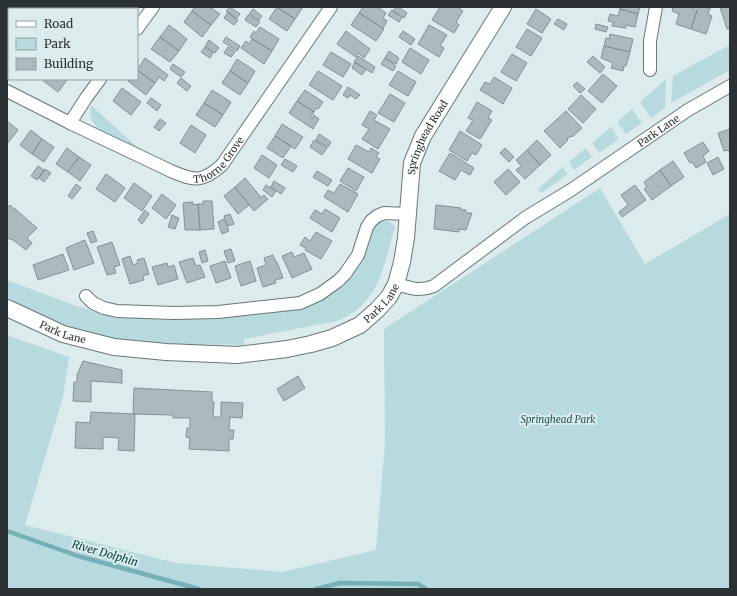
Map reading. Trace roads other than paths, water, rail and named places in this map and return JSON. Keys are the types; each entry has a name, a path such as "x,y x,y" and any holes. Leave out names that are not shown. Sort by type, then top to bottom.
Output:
{"street":[{"path":"138,28 153,7"},
{"name":"Thorne Grove","path":"7,91 70,123 186,178 199,179 211,175 222,165 331,7"},
{"name":"Springhead Road","path":"396,284 406,238 412,163 423,136 503,7"},
{"path":"650,70 650,41 656,7"},
{"path":"70,123 99,80"},
{"name":"Park Lane","path":"7,308 63,334 114,347 166,352 237,355 287,349 332,338 360,325 389,297 396,284 414,289 425,289 434,286 525,218 571,190 688,110 730,86"},
{"path":"86,296 94,303 104,308 117,311 174,313 218,312 300,303 320,294 338,282 346,274 358,255 367,227 377,216 384,214 408,214"}],"waterway":[{"name":"River Dolphin","path":"7,531 78,556 199,589"},
{"name":"River Dolphin","path":"316,589 340,583 418,584 426,589"}],"park label":[{"name":"Springhead Park","path":"558,419"}]}
